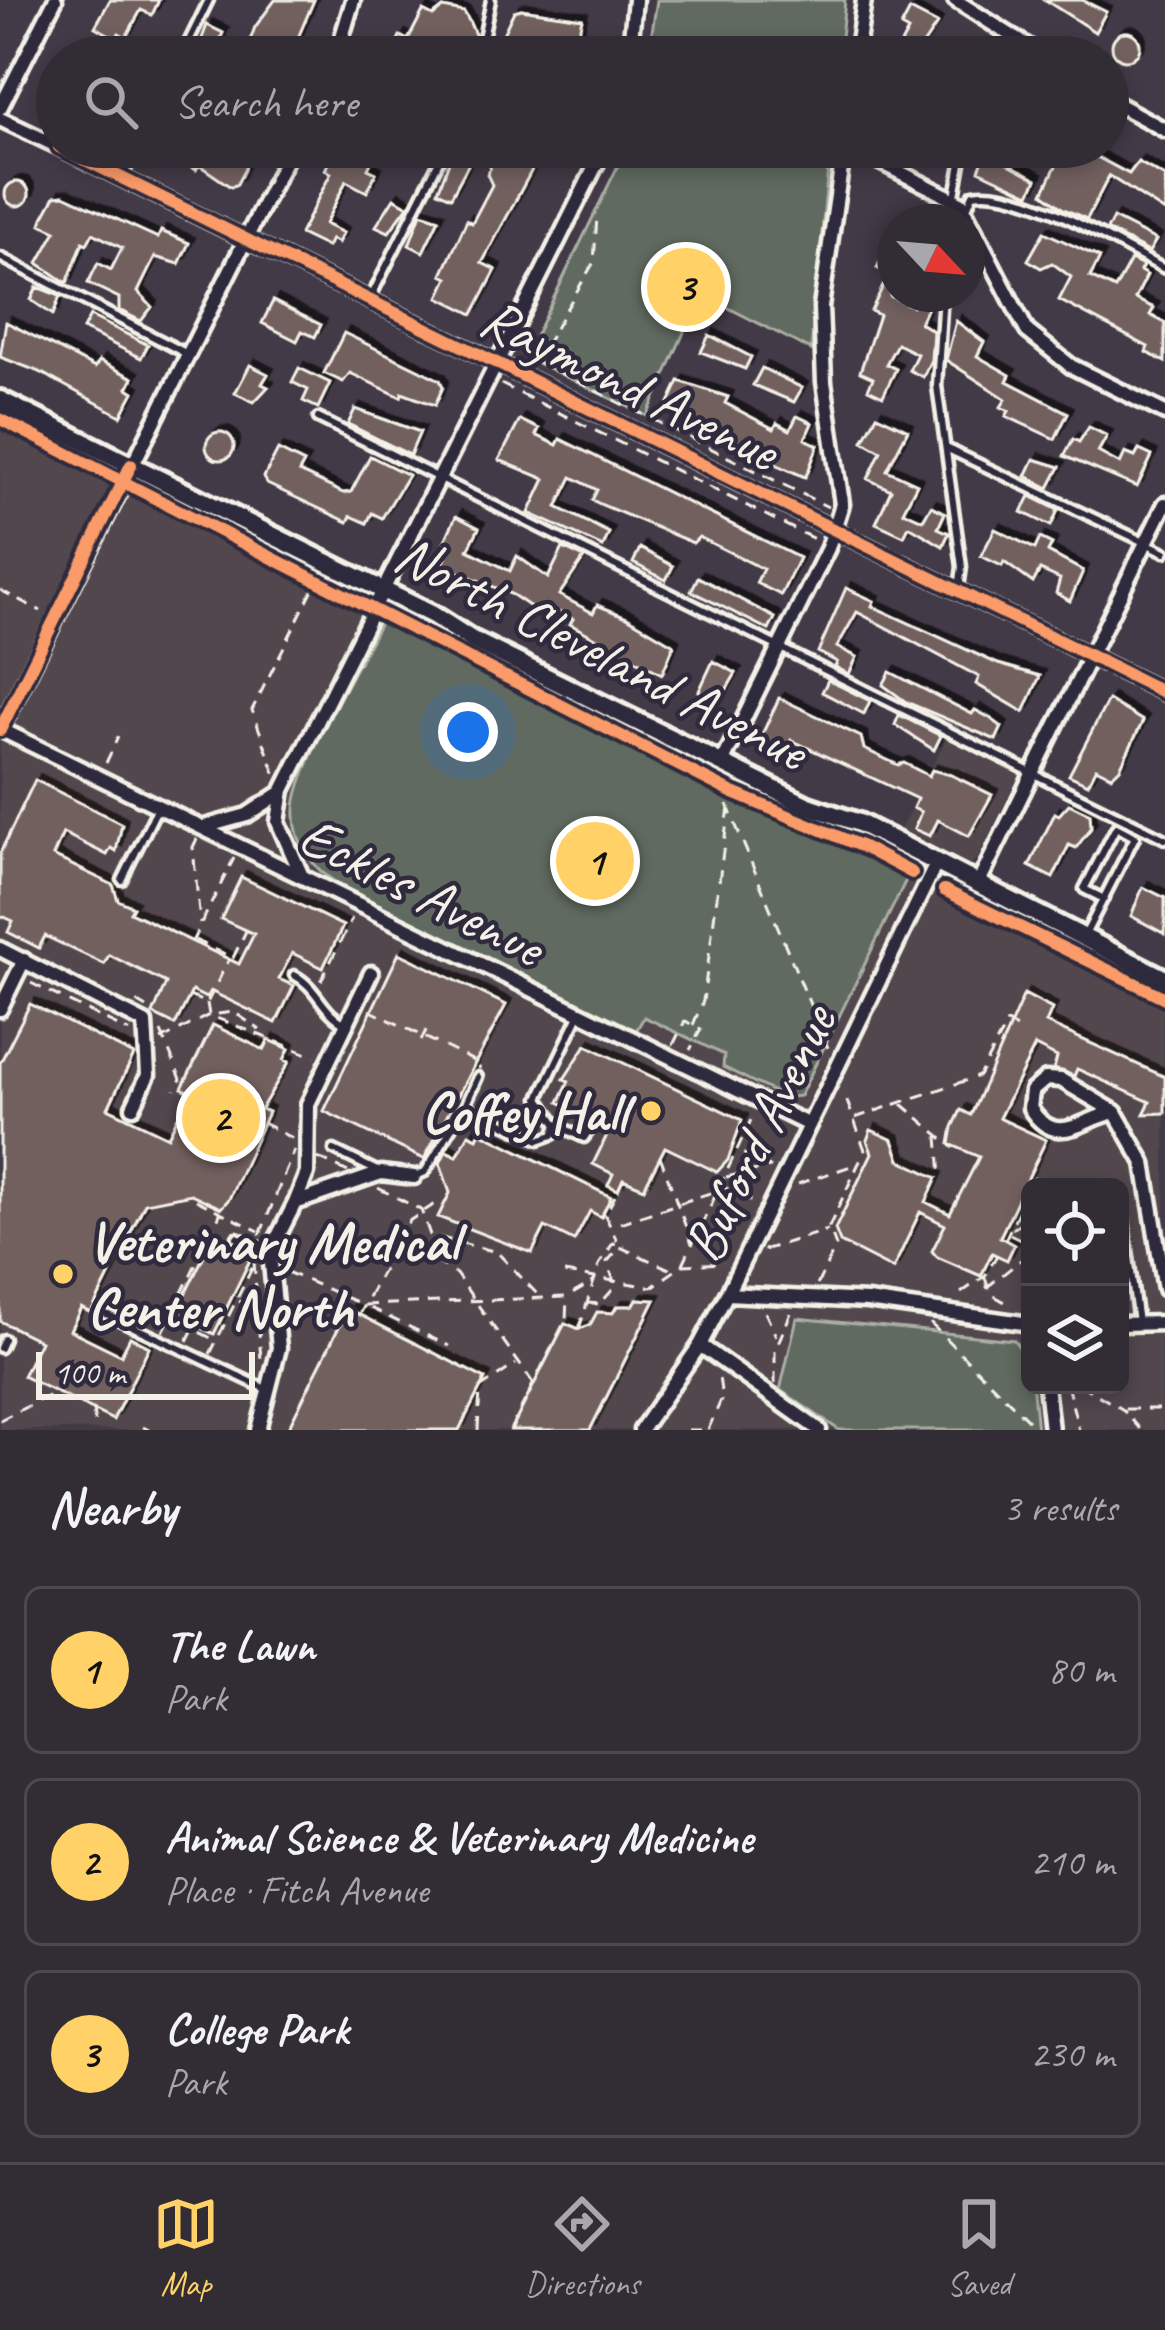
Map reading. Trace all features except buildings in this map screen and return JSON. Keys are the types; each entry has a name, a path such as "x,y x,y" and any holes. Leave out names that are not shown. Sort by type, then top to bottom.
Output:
{"main road":[{"name":"North Cleveland Avenue","path":"0,400 806,806 859,823 1165,980"}],"street":[{"path":"343,36 353,0"},
{"path":"631,36 635,0"},
{"path":"859,36 864,0"},
{"path":"955,0 1012,36"},
{"path":"0,109 52,1"},
{"path":"1129,110 1165,130"},
{"name":"Raymond Avenue","path":"0,118 36,136"},
{"name":"Raymond Avenue","path":"101,168 1165,693"},
{"path":"0,730 281,168"},
{"path":"200,832 247,815 281,785 385,591 594,168"},
{"path":"722,763 836,530 842,503 824,382 821,307 844,168"},
{"path":"885,168 949,204"},
{"path":"985,255 1027,331 1071,366 1165,413"},
{"path":"978,884 1165,505"},
{"name":"Eckles Avenue","path":"0,730 200,832 240,846 357,908 807,1124"},
{"path":"281,785 278,822 285,848 305,880"},
{"name":"Buford Avenue","path":"641,1430 700,1345 727,1294 936,864"},
{"path":"0,949 145,1023 148,1075 133,1107"},
{"path":"0,1009 23,960"},
{"path":"258,1430 279,1348 271,1271 260,1257 295,1203 307,1173 301,1150 308,1104 371,973"},
{"path":"1115,1112 1085,1128 1060,1131 1035,1117 1030,1099 1038,1084 1052,1078 1115,1112 1144,1163 1165,1289"},
{"path":"295,1203 381,1173 414,1177"},
{"path":"727,1294 867,1301 1021,1334"},
{"path":"1129,1324 1165,1323"},
{"path":"700,1345 819,1430"},
{"path":"1047,1394 1051,1430"}],"lane":[{"path":"191,36 209,0"},
{"path":"483,36 491,0"},
{"path":"122,178 127,168"},
{"path":"369,302 436,168"},
{"path":"960,204 963,168"},
{"path":"965,204 973,194 986,191 1034,205 1165,269"},
{"path":"0,257 188,354"},
{"path":"942,312 937,386 962,567 958,591"},
{"path":"318,418 442,475 1165,839"},
{"path":"945,448 1165,552"},
{"path":"122,880 158,807"},
{"path":"1103,899 1084,889 1121,817"},
{"path":"1084,938 1136,837 1116,827"},
{"path":"294,975 307,983 324,1012 346,1024"},
{"path":"579,1015 540,1088 544,1108 557,1125 584,1138 597,1120"},
{"path":"414,1177 425,1172 478,1077"},
{"path":"464,1106 539,1139 553,1135 557,1125"},
{"path":"334,1150 381,1173"},
{"path":"237,1237 260,1257"},
{"path":"1129,1258 1138,1324"},
{"path":"101,1312 208,1358 271,1392"}],"path":[{"path":"526,356 542,352 595,262 597,216"},
{"path":"518,353 832,508"},
{"path":"501,384 822,539"},
{"path":"299,569 337,589"},
{"path":"281,785 251,710 319,579"},
{"path":"0,590 41,611"},
{"path":"102,770 118,737"},
{"path":"710,782 729,798 828,1048"},
{"path":"729,798 749,800"},
{"path":"694,1025 703,1001 729,798"},
{"path":"200,832 193,847 200,926"},
{"path":"230,957 192,941 240,846"},
{"path":"321,981 357,908"},
{"path":"209,1015 207,1003 246,931"},
{"path":"23,980 142,1039"},
{"path":"189,996 207,1003"},
{"path":"137,1002 154,1018 181,1078 175,1090"},
{"path":"356,1004 480,1064 478,1077"},
{"path":"162,1039 209,1015 234,1012 262,1033 328,1064"},
{"path":"209,1015 246,1033 262,1033"},
{"path":"667,1058 685,1021 701,1029 683,1065"},
{"path":"853,1118 979,1076 1007,1023 1016,1028"},
{"path":"421,1041 428,1026"},
{"path":"816,1287 836,1246 830,1229 865,1150 844,1093"},
{"path":"900,1102 954,1148"},
{"path":"564,1273 616,1286 656,1286 682,1265 751,1120"},
{"path":"263,1124 295,1140"},
{"path":"937,1134 941,1177"},
{"path":"301,1150 421,1216 436,1238 497,1252 538,1295"},
{"path":"724,1178 770,1167 736,1150"},
{"path":"660,1156 692,1244"},
{"path":"795,1185 859,1164"},
{"path":"620,1223 719,1188 755,1203"},
{"path":"615,1196 605,1215 618,1243 674,1271"},
{"path":"196,1200 261,1232"},
{"path":"358,1316 409,1221 440,1200"},
{"path":"1005,1240 1021,1204"},
{"path":"160,1339 221,1212"},
{"path":"1007,1233 1021,1223"},
{"path":"763,1250 830,1229"},
{"path":"1007,1233 1021,1241"},
{"path":"398,1239 450,1268 533,1383"},
{"path":"579,1329 602,1256 618,1243"},
{"path":"616,1286 607,1262 614,1250 626,1246"},
{"path":"961,1294 985,1276 997,1255"},
{"path":"216,1341 193,1329 186,1343 208,1358 260,1257"},
{"path":"260,1257 261,1364"},
{"path":"986,1288 1021,1261"},
{"path":"682,1265 726,1262"},
{"path":"271,1271 284,1271 449,1346"},
{"path":"985,1276 986,1288 1005,1302"},
{"path":"364,1305 567,1297 595,1281"},
{"path":"586,1303 606,1300 616,1286"},
{"path":"510,1430 566,1319 567,1297"},
{"path":"236,1300 259,1311"},
{"path":"765,1310 778,1340 777,1403"},
{"path":"778,1340 792,1311"},
{"path":"928,1322 1029,1421"},
{"path":"478,1430 480,1388 518,1363"},
{"path":"688,1430 704,1430 722,1398 718,1370"},
{"path":"0,1420 56,1392"},
{"path":"1069,1394 1079,1430"},
{"path":"1096,1394 1122,1409 1142,1430"},
{"path":"1122,1409 1165,1409"},
{"path":"93,1410 97,1430"}],"shaded area":[{"path":"0,422 1165,1003 1165,1430 0,1430"},
{"path":"948,735 1021,771 977,859 966,867 898,834"}],"green space":[{"path":"657,0 845,0 841,36 651,36"},
{"path":"617,168 828,168 811,350 701,294 647,416 525,357"},
{"path":"384,615 908,876 800,1096 786,1098 723,1067 724,1055 644,1017 636,1031 340,885 313,863 297,833 298,791 318,741"},
{"path":"797,1318 1014,1340 1021,1350 1021,1394 1033,1394 1037,1430 839,1430 780,1390"}],"cycle path":[{"path":"102,168 1165,693"},
{"path":"0,419 731,792 863,847 912,873"},
{"path":"0,730 131,465"},
{"path":"944,890 1165,998"}],"place":[{"name":"College Park","path":"686,287"},
{"name":"The Lawn","path":"595,861"},
{"name":"Coffey Hall","path":"651,1111"},
{"name":"Animal Science & Veterinary Medicine","path":"221,1118"},
{"name":"Veterinary Medical Center North","path":"63,1274"}]}
